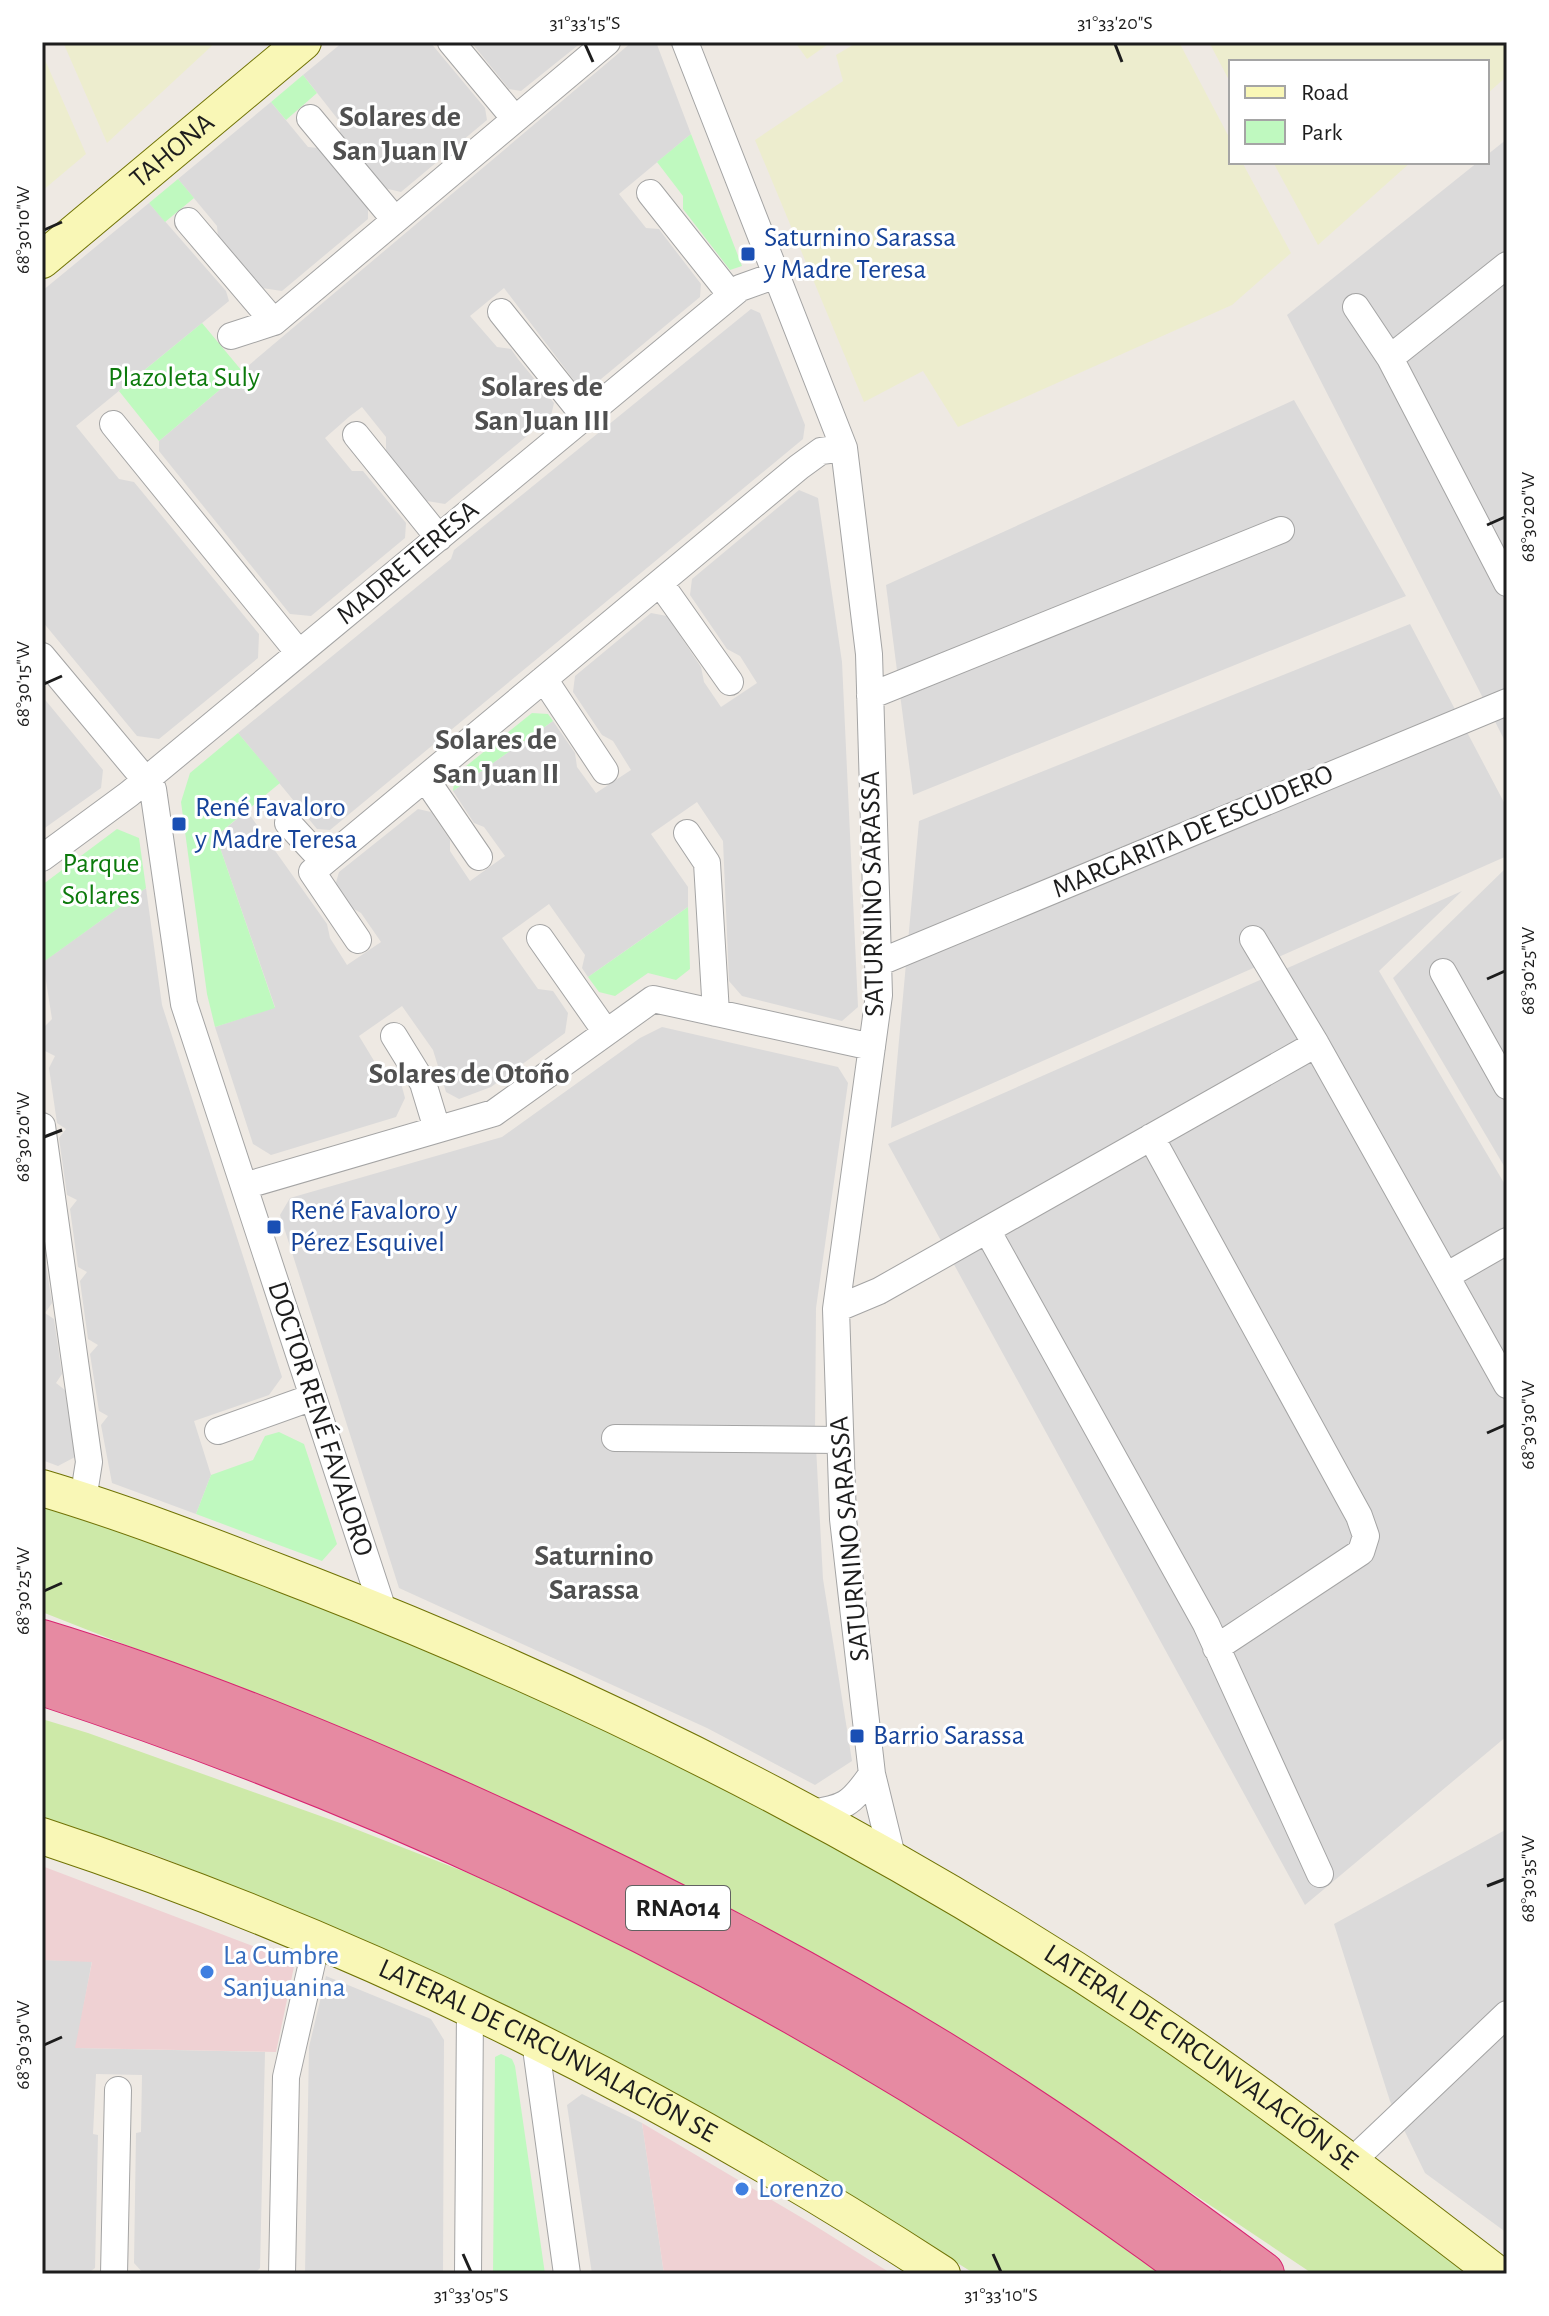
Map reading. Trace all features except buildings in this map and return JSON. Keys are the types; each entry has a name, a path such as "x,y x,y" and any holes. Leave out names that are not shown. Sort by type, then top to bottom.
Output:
{"highway":[{"path":"42,1632 145,1676"},
{"name":"RNA014","path":"42,1642 145,1676 312,1740 501,1821 748,1944 867,2010 1023,2105 1172,2207 1262,2274"},
{"name":"RNA014","path":"42,1683 185,1732 299,1776 561,1891 786,2008 914,2082 1033,2158 1198,2274"},
{"path":"42,1702 299,1776"},
{"path":"1172,2207 1280,2274"}],"street":[{"name":"TAHONA","path":"42,260 303,42"},
{"path":"451,42 515,119"},
{"path":"231,336 274,322 607,42"},
{"name":"SATURNINO SARASSA","path":"685,42 844,448 869,654 879,995 836,1309 843,1519 872,1774 893,1860"},
{"path":"310,118 395,220"},
{"path":"650,193 731,295"},
{"path":"188,221 274,322"},
{"path":"1390,358 1507,265"},
{"name":"MADRE TERESA","path":"42,858 146,780 731,295 740,288 776,275"},
{"path":"1356,307 1390,358 1507,583"},
{"path":"501,312 585,417"},
{"path":"113,424 299,653"},
{"path":"356,435 439,538"},
{"path":"318,867 821,451 844,448"},
{"path":"870,696 1281,530"},
{"path":"660,583 730,682"},
{"name":"DOCTOR RENÉ FAVALORO","path":"42,656 153,789 184,1004 384,1613"},
{"path":"544,679 605,771"},
{"name":"MARGARITA DE ESCUDERO","path":"878,963 1507,702"},
{"path":"425,778 479,857"},
{"path":"288,823 318,867 358,940"},
{"path":"687,833 707,863 716,1013"},
{"path":"540,938 606,1032"},
{"path":"1253,939 1316,1044 1507,1385"},
{"path":"1443,972 1507,1086"},
{"path":"244,1186 494,1113 653,999 872,1047"},
{"path":"394,1036 423,1083 437,1129"},
{"path":"836,1309 879,1291 1316,1044"},
{"path":"42,1126 89,1462 83,1500"},
{"path":"1151,1137 1359,1516 1366,1536 1361,1552 1216,1648"},
{"path":"987,1230 1216,1648 1320,1874"},
{"path":"1446,1276 1507,1241"},
{"path":"218,1431 313,1397"},
{"path":"615,1438 840,1440"},
{"name":"LATERAL DE CIRCUNVALACIÓN SE","path":"42,1488 83,1500 384,1613 539,1680 683,1748 893,1860 1150,2019 1497,2274"},
{"path":"806,1814 845,1805 857,1795 872,1774"},
{"name":"LATERAL DE CIRCUNVALACIÓN SE","path":"42,1836 163,1878 317,1941 470,2009 753,2157 942,2274"},
{"path":"282,2274 286,2077 317,1941"},
{"path":"468,2274 470,2009"},
{"path":"1350,2163 1504,2023"},
{"path":"535,2041 567,2274"},
{"path":"114,2274 118,2090"}],"shaded area":[{"path":"343,42 430,42 485,108 487,120 401,192 384,188 340,134 340,122 303,75"},
{"path":"471,42 582,42 521,91 509,89"},
{"path":"632,42 656,42 691,134 619,194 646,228 659,229 701,284 700,297 595,384 576,383 504,288 470,316 497,347 511,349 554,403 551,416 445,504 427,501 386,453 386,437 362,407 350,416 325,438 352,471 363,471 406,523 405,538 311,616 290,614 159,451 159,441"},
{"path":"271,102 308,147 319,148 368,208 368,219 282,291 262,288 218,237 217,226 178,179"},
{"path":"1507,139 1507,745 1287,315 1476,164 1489,164 1489,153"},
{"path":"149,203 226,291 229,301 76,426 119,479 134,482 259,634 258,658 159,739 137,736 42,621 42,291"},
{"path":"751,309 760,313 805,425 803,439 330,830 317,829 238,733 451,559 454,550"},
{"path":"1294,400 1406,596 913,795 886,585"},
{"path":"799,490 818,498 842,662 858,1007 842,1021 742,996 729,981 723,841 697,802 651,834 688,887 688,907 588,977 582,968 585,955 549,904 502,938 538,989 553,991 568,1013 565,1033 491,1087 459,1099 446,1092 433,1050 402,1006 359,1036 385,1079 401,1083 405,1098 396,1117 271,1155 253,1144 215,1027 275,1007 216,836 247,811 327,924 330,938 347,965 381,942 361,913 350,907 335,886 339,872 418,809 431,812 450,840 450,851 470,881 505,856 484,827 474,823 453,791 553,721 575,753 577,767 596,793 631,770 613,741 602,735 573,692 575,676 651,613 667,616 701,667 704,682 721,707 757,683 740,656 727,649 690,595 692,579"},
{"path":"1410,624 1507,808 1507,856 891,1128 919,821"},
{"path":"42,696 103,770 101,788 42,830"},
{"path":"1507,867 1507,1171 1393,978"},
{"path":"146,888 162,1005 282,1377 269,1395 194,1421 211,1475 196,1514 112,1483 101,1425 108,1416 99,1411 90,1354 98,1345 88,1339 80,1281 87,1272 78,1267 70,1209 77,1200 67,1195 59,1138 66,1129 57,1123 49,1068 55,1056 45,1051 42,1029 52,1019 43,962"},
{"path":"1462,891 1379,971 1507,1188 1507,1736 1305,1905 888,1144"},
{"path":"662,1027 838,1067 848,1083 816,1308 815,1433 604,1430 604,1445 615,1451 816,1447 823,1579 852,1761 815,1785 707,1728 399,1588 280,1215 290,1198 502,1137 640,1038"},
{"path":"43,1246 52,1303 45,1313 54,1319 62,1374 56,1383 65,1390 75,1457 58,1466 42,1460"},
{"path":"1507,1829 1507,2233 1425,2173 1390,2101 1334,1924"},
{"path":"42,1866 295,1962 276,2052 75,2048 92,1962 42,1960"},
{"path":"42,1960 92,1961 76,2048 265,2052 260,2268 254,2274 144,2274 134,2263 136,2133 141,2132 142,2075 96,2074 93,2134 98,2135 95,2268 87,2274 42,2274"},
{"path":"326,1976 431,2019 444,2040 443,2274 305,2274 309,2047"},
{"path":"582,2094 642,2123 664,2274 592,2274 567,2105"},
{"name":"Lorenzo","path":"642,2123 809,2222 892,2274 664,2274"}],"green space":[{"path":"63,42 216,42 107,143"},
{"path":"795,42 831,42 807,59"},
{"path":"858,42 1179,42 1229,137 1229,164 1243,164 1291,253 1232,305 958,427 923,371 864,402 755,140 843,81 836,55"},
{"path":"1209,42 1507,42 1507,76 1489,92 1489,60 1229,60 1229,80"},
{"path":"42,53 86,154 42,191"},
{"path":"303,75 317,93 286,120 271,102"},
{"path":"691,134 742,266 730,270 683,209 683,196 657,162"},
{"path":"1274,164 1409,164 1318,245"},
{"path":"178,179 194,198 165,222 149,203"},
{"name":"Plazoleta Suly","path":"202,323 242,371 159,441 119,391"},
{"path":"532,713 548,714 553,721 453,791 455,775"},
{"path":"238,733 280,783 216,836 275,1008 215,1027 207,994 181,802 190,773"},
{"name":"Parque Solares","path":"117,829 139,838 146,888 42,963 42,885"},
{"path":"688,907 690,969 676,980 648,973 615,996 599,992 588,977"},
{"path":"279,1432 304,1444 337,1544 322,1561 196,1514 211,1475 253,1460 265,1436"},
{"path":"42,1507 236,1573 440,1654 737,1795 928,1901 1133,2027 1261,2117 1470,2274 1313,2274 1024,2081 757,1924 682,1884 394,1750 42,1612"},
{"path":"42,1719 340,1823 473,1875 589,1927 763,2017 1027,2175 1166,2274 975,2274 782,2154 634,2071 507,2007 330,1926 220,1881 153,1854 42,1817"},
{"path":"501,2054 512,2059 515,2066 545,2274 493,2274 495,2057"}],"place":[{"name":"Saturnino Sarassa y Madre Teresa","path":"748,254"},
{"name":"René Favaloro y Madre Teresa","path":"179,824"},
{"name":"René Favaloro y Pérez Esquivel","path":"274,1227"},
{"name":"Barrio Sarassa","path":"857,1736"},
{"name":"La Cumbre Sanjuanina","path":"207,1972"},
{"name":"Lorenzo","path":"742,2189"}],"district":[{"name":"Solares de San Juan IV","path":"400,134"},
{"name":"Solares de San Juan III","path":"542,404"},
{"name":"Solares de San Juan II","path":"496,757"},
{"name":"Solares de Otoño","path":"469,1074"},
{"name":"Saturnino Sarassa","path":"594,1573"}]}
